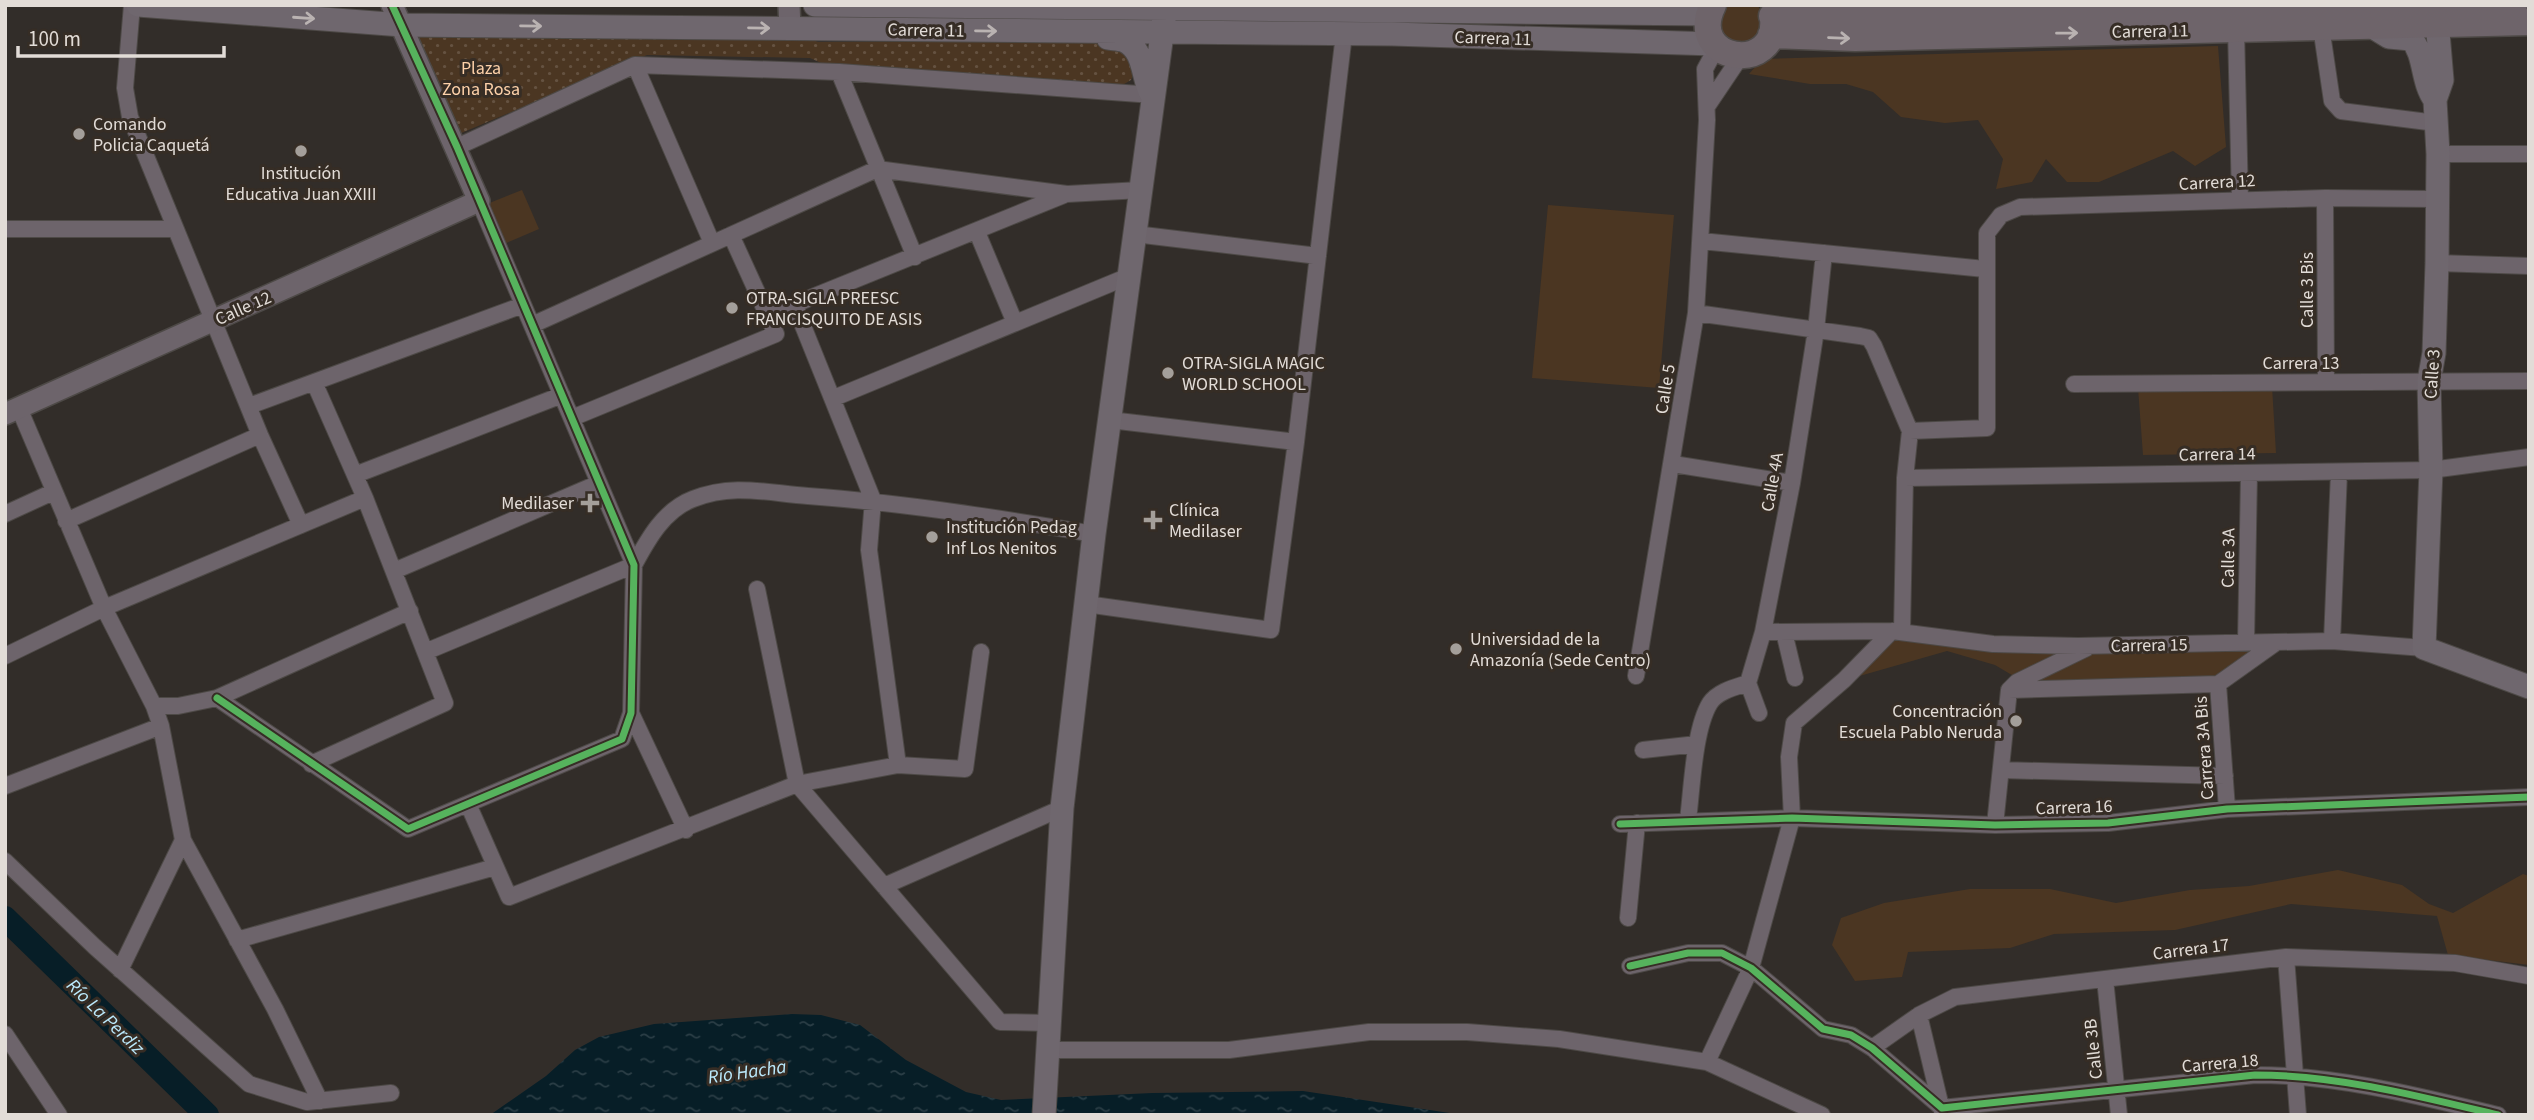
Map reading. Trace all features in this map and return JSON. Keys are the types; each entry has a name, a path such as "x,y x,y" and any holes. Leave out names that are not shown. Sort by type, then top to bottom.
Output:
{"main road":[{"name":"Carrera 11","path":"138,5 790,29 1105,32 1165,16 1391,8 1711,10"},
{"name":"Carrera 11","path":"815,5 991,7 1165,16 1344,34 1724,49"},
{"name":"Carrera 11","path":"1778,15 1854,16 2218,6 2373,27 2436,12"},
{"path":"1711,10 1709,34 1724,49 1764,46 1778,15"},
{"name":"Carrera 11","path":"1778,15 1855,38 2236,29 2320,18 2436,12 2516,12"},
{"name":"Calle 3","path":"2424,648 2431,470 2429,381 2434,353 2437,263 2436,112 2442,80 2436,12"},
{"path":"1044,1115 1062,808 1094,534 1165,16"},
{"name":"Calle 3","path":"2373,27 2389,37 2411,39 2418,46 2426,88 2436,112"},
{"path":"1105,32 1109,40 1124,40 1133,47 1153,95"},
{"name":"Carrera 15","path":"2424,648 2529,687"}],"street":[{"path":"132,5 125,88 130,117 260,435 301,525"},
{"path":"789,5 790,29"},
{"path":"1391,8 1392,34"},
{"path":"217,698 408,829 622,739 631,713 634,565 457,147 397,15"},
{"path":"2320,18 2332,101 2336,107 2341,111 2436,112"},
{"path":"2236,29 2240,200"},
{"path":"1086,604 1270,630 1296,442 1344,34"},
{"path":"1707,105 1724,49"},
{"name":"Calle 5","path":"1636,676 1696,313 1702,241 1707,105 1705,69 1724,49"},
{"path":"457,147 635,65 839,72 1153,95"},
{"path":"635,65 712,243"},
{"path":"839,72 915,257"},
{"path":"2438,154 2529,154"},
{"path":"532,325 877,169 1067,194 1141,190"},
{"path":"768,315 1067,194"},
{"name":"Carrera 12","path":"1984,269 1987,233 2001,215 2020,207 2325,198 2436,199"},
{"name":"Calle 3 Bis","path":"2325,198 2326,382"},
{"name":"Calle 12","path":"12,411 480,201"},
{"path":"5,229 174,229"},
{"path":"977,232 1015,323"},
{"path":"1135,234 1318,256"},
{"path":"572,418 776,334 731,235"},
{"path":"1702,241 1984,269 1987,428 1910,431"},
{"name":"Calle 4A","path":"1748,683 1763,632 1792,483 1816,330 1824,253"},
{"path":"2437,263 2529,266"},
{"path":"834,398 1129,276"},
{"path":"249,406 523,305"},
{"path":"795,306 873,500 869,550 898,765"},
{"path":"1696,313 1869,338 1910,431 1897,632 1794,723 1789,757 1792,818 1751,968 1707,1062"},
{"name":"Carrera 13","path":"2074,384 2529,381"},
{"path":"311,764 445,703 365,498 314,382"},
{"path":"355,475 562,395"},
{"path":"12,411 53,492 104,608 154,706 161,726 183,840 320,1101"},
{"path":"1110,420 1296,442"},
{"path":"66,521 260,435"},
{"name":"Carrera 14","path":"1905,478 2431,470 2529,457"},
{"path":"1673,464 1792,483"},
{"path":"2332,642 2339,472"},
{"name":"Calle 3A","path":"2246,643 2249,473"},
{"path":"394,571 599,483"},
{"path":"425,652 634,565 649,537 668,514 690,500 720,490 759,489 804,496 873,500 1094,534"},
{"path":"5,514 53,492"},
{"path":"5,656 104,608 365,498"},
{"path":"757,589 797,783 1000,1022 1050,1023"},
{"path":"154,706 178,706 217,698 410,611"},
{"name":"Carrera 15","path":"1763,632 1897,632 1993,644 2090,646 2332,642 2424,648"},
{"path":"1784,632 1795,678"},
{"path":"2009,690 2218,684 2277,642"},
{"path":"1995,825 2009,690 2017,682 2090,646"},
{"path":"468,804 509,897 686,830 797,783 898,765 965,769 981,652"},
{"path":"1688,820 1697,744 1710,703 1720,694 1748,683 1759,713"},
{"name":"Carrera 3A Bis","path":"2218,684 2227,809"},
{"path":"631,713 686,830"},
{"path":"5,786 161,726"},
{"path":"1643,750 1697,744"},
{"path":"2001,770 2225,776"},
{"name":"Carrera 16","path":"1620,824 1792,818 1995,825 2108,822 2227,809 2529,797"},
{"path":"884,886 1062,808"},
{"path":"1628,918 1637,823"},
{"path":"120,970 183,840"},
{"path":"5,861 120,970 249,1084 307,1102 391,1093"},
{"path":"237,940 495,867"},
{"path":"1630,967 1688,953 1722,954 1751,968 1822,1029 1851,1035 1871,1048 1942,1112"},
{"path":"2286,957 2298,1115"},
{"name":"Carrera 17","path":"1871,1048 1919,1014 1955,997 2286,957 2455,963 2529,976"},
{"name":"Calle 3B","path":"2105,979 2119,1115"},
{"path":"1919,1014 1942,1112"},
{"path":"1048,1059 1229,1049 1368,1032 1467,1031 1559,1040 1707,1062 1822,1115"},
{"path":"5,1034 60,1115"},
{"name":"Carrera 18","path":"1942,1112 2255,1074 2295,1075 2423,1097 2498,1115"}],"green space":[{"path":"1725,5 1757,5 1762,12 1764,28 1750,45 1721,38 1718,15"},
{"name":"Plaza Zona Rosa","path":"418,36 803,36 818,42 1117,41 1135,70 1131,80 1119,87 828,66 810,58 647,55 459,134"},
{"path":"2218,46 2226,147 2195,166 2173,151 2099,182 2067,182 2046,159 2032,182 1996,189 2003,159 1978,120 1945,123 1901,117 1873,92 1846,84 1810,84 1749,74 1762,59"},
{"path":"522,190 539,229 504,244 487,204"},
{"path":"1548,205 1674,215 1659,388 1532,378"},
{"path":"2272,386 2276,453 2143,455 2138,388"},
{"path":"1895,635 2256,650 2212,682 2027,684 1995,665 1947,651 1856,677"},
{"path":"2338,870 2402,885 2429,904 2453,913 2523,874 2529,876 2529,965 2448,955 2437,916 2291,904 2175,930 2054,934 2010,948 1908,952 1902,977 1855,981 1832,945 1841,918 1884,903 1970,889 2050,889 2116,903 2190,890 2249,886"}],"water":[{"name":"Río Hacha","path":"792,1014 821,1015 860,1025 906,1060 966,1092 1001,1100 1152,1093 1303,1091 1463,1115 490,1115 546,1076 575,1050 599,1037 654,1024"}],"waterway":[{"name":"Río La Perdiz","path":"5,918 207,1115"}],"cycle path":[{"path":"217,698 408,829 622,739 631,713 634,565 457,147 392,5"},
{"path":"1620,824 1792,818 1995,825 2108,823 2227,809 2529,797"},
{"path":"1630,966 1688,953 1722,953 1751,968 1823,1029 1851,1035 1872,1048 1942,1108 2255,1075 2347,1083 2498,1115"}],"place":[{"name":"Comando Policia Caquetá","path":"79,134"},
{"name":"Institución Educativa Juan XXIII","path":"301,151"},
{"name":"OTRA-SIGLA PREESC FRANCISQUITO DE ASIS","path":"732,308"},
{"name":"OTRA-SIGLA MAGIC WORLD SCHOOL","path":"1168,373"},
{"name":"Medilaser","path":"590,503"},
{"name":"Clínica Medilaser","path":"1153,520"},
{"name":"Institución Pedag Inf Los Nenitos","path":"932,537"},
{"name":"Universidad de la Amazonía (Sede Centro)","path":"1456,649"},
{"name":"Concentración Escuela Pablo Neruda","path":"2016,721"}]}
